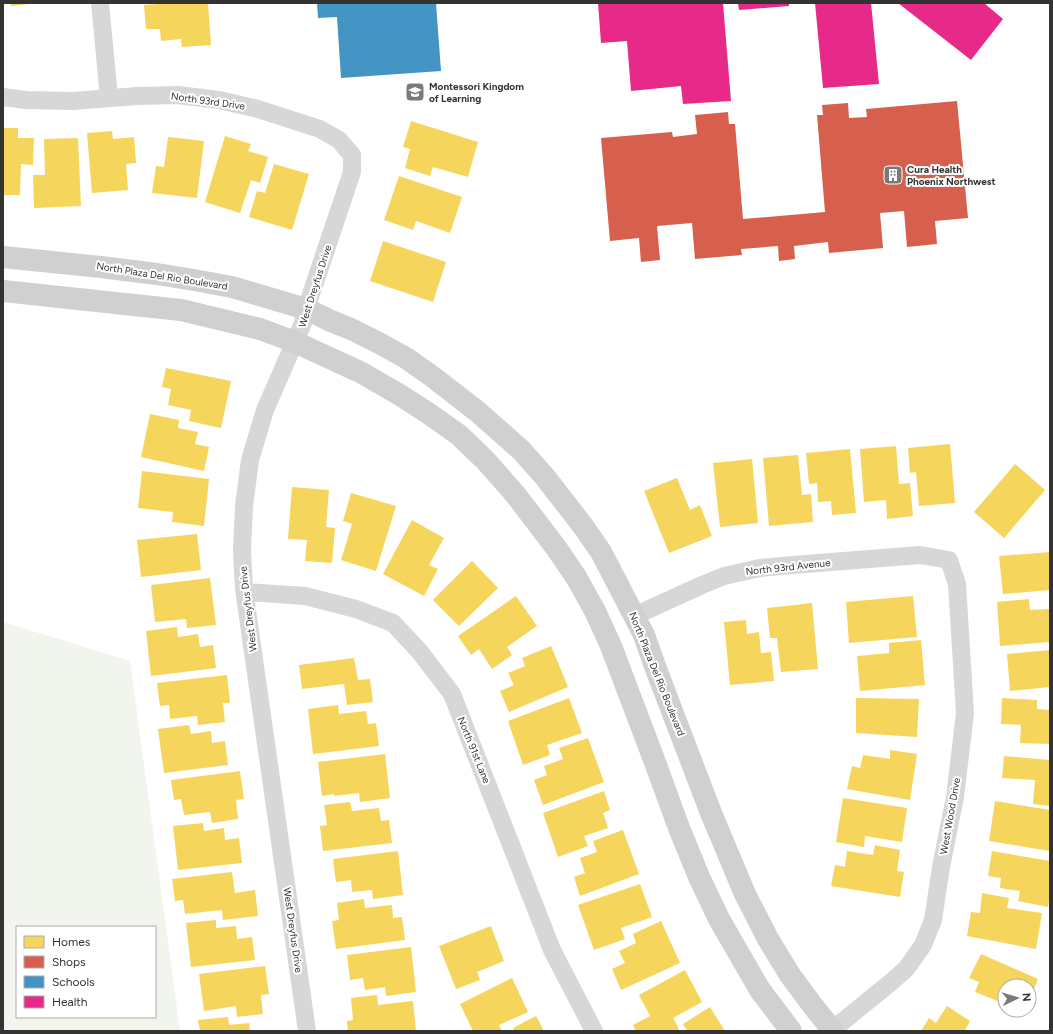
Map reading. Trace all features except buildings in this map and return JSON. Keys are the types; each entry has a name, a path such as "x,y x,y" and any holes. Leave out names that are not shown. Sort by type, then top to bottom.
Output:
{"street":[{"path":"100,3 109,98"},
{"name":"North 93rd Drive","path":"3,98 73,101 178,94 219,100 258,109 320,129 339,140 352,154"},
{"name":"West Dreyfus Drive","path":"307,1031 245,592 242,550 244,506 250,460 265,410 303,324 306,310 352,172 352,154"},
{"name":"North Plaza Del Rio Boulevard","path":"3,257 55,261 194,280 232,287 306,310 351,329 406,358 433,376 478,412 521,450 565,502 601,552 644,635 711,813 745,894 768,939 790,974 832,1031"},
{"path":"3,291 181,310 260,329 295,342 362,372 428,413 459,435 515,494 557,549 576,577 595,611 611,646 698,877 719,919 760,990 791,1031"},
{"path":"497,474 521,450"},
{"name":"North 93rd Avenue","path":"634,616 724,576 760,568 920,555 949,560"},
{"name":"West Wood Drive","path":"832,1031 906,968 923,945 933,920 941,867 955,797 965,713 957,584 949,560"},
{"name":"North 91st Lane","path":"245,592 305,596 356,609 393,623 420,652 452,694 552,950 594,1031"}],"shaded area":[{"path":"3,622 130,661 180,1031 3,1031"}],"place":[{"name":"Montessori Kingdom of Learning","path":"415,92"},
{"name":"Cura Health Phoenix Northwest","path":"893,175"}]}
